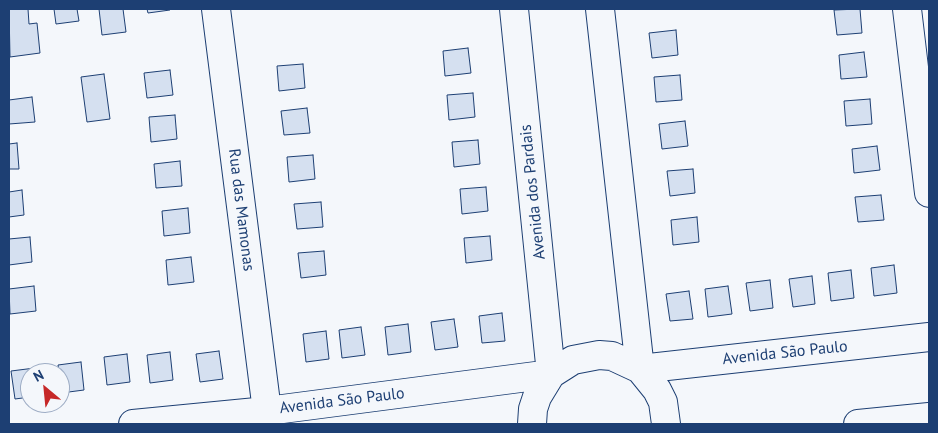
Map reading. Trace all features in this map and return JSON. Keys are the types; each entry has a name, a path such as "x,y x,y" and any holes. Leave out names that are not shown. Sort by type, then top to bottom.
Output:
{"street":[{"name":"Rua das Mamonas","path":"216,9 267,411"},
{"name":"Avenida dos Pardais","path":"514,9 551,374"},
{"path":"600,9 640,368"},
{"path":"908,9 929,193"},
{"name":"Avenida São Paulo","path":"640,368 929,337"},
{"path":"532,424 533,409 537,396 551,374 573,360 599,355 612,356 640,368 658,390 663,402 666,424"},
{"name":"Avenida São Paulo","path":"133,424 267,411 551,374"},
{"path":"858,424 929,416"}],"building":[{"path":"9,9 28,9 29,24 37,23 40,53 10,57"},
{"path":"54,9 77,9 79,21 56,24"},
{"path":"99,9 123,9 126,32 102,35"},
{"path":"147,9 170,9 170,10 148,13"},
{"path":"860,9 862,33 837,35 834,10"},
{"path":"676,30 678,55 652,58 649,33"},
{"path":"468,48 471,73 445,76 443,51"},
{"path":"864,52 867,77 841,79 839,55"},
{"path":"303,64 305,88 279,91 277,66"},
{"path":"170,70 173,95 147,98 144,73"},
{"path":"104,74 110,119 87,122 81,77"},
{"path":"680,75 682,100 656,102 654,77"},
{"path":"473,93 475,117 449,120 447,95"},
{"path":"32,97 35,122 9,124 9,100"},
{"path":"870,99 872,124 846,126 844,101"},
{"path":"307,108 310,133 284,135 281,111"},
{"path":"175,115 177,139 151,142 149,117"},
{"path":"685,121 688,146 662,149 659,124"},
{"path":"478,140 480,164 454,167 452,142"},
{"path":"17,143 19,169 9,169 9,144"},
{"path":"877,146 880,170 854,173 852,149"},
{"path":"313,155 315,179 289,182 287,157"},
{"path":"180,161 182,186 156,188 154,164"},
{"path":"693,169 695,193 670,196 667,171"},
{"path":"486,187 488,211 462,214 460,189"},
{"path":"22,190 24,215 9,217 9,192"},
{"path":"881,195 884,220 858,222 855,197"},
{"path":"321,202 323,227 297,229 294,204"},
{"path":"188,208 190,233 164,236 162,211"},
{"path":"697,217 699,242 673,245 671,220"},
{"path":"490,236 492,260 466,263 464,238"},
{"path":"30,237 32,262 9,265 9,239"},
{"path":"324,251 326,275 301,278 298,253"},
{"path":"191,257 194,282 168,285 166,260"},
{"path":"894,265 897,293 874,296 871,268"},
{"path":"851,270 854,298 831,301 828,273"},
{"path":"812,276 815,304 793,307 789,279"},
{"path":"770,280 773,308 750,311 746,283"},
{"path":"34,286 36,311 10,314 9,289"},
{"path":"728,286 732,314 708,317 705,289"},
{"path":"689,291 693,319 670,321 666,294"},
{"path":"502,313 505,341 482,343 479,316"},
{"path":"454,319 458,347 435,350 431,322"},
{"path":"408,324 411,352 388,355 385,327"},
{"path":"361,327 365,355 342,358 339,330"},
{"path":"326,331 329,359 306,362 303,334"},
{"path":"219,351 223,379 200,382 196,354"},
{"path":"170,352 173,380 150,383 147,355"},
{"path":"127,354 130,382 107,385 104,357"},
{"path":"81,362 84,390 70,392 70,363"},
{"path":"20,370 20,398 15,399 11,371"}]}
